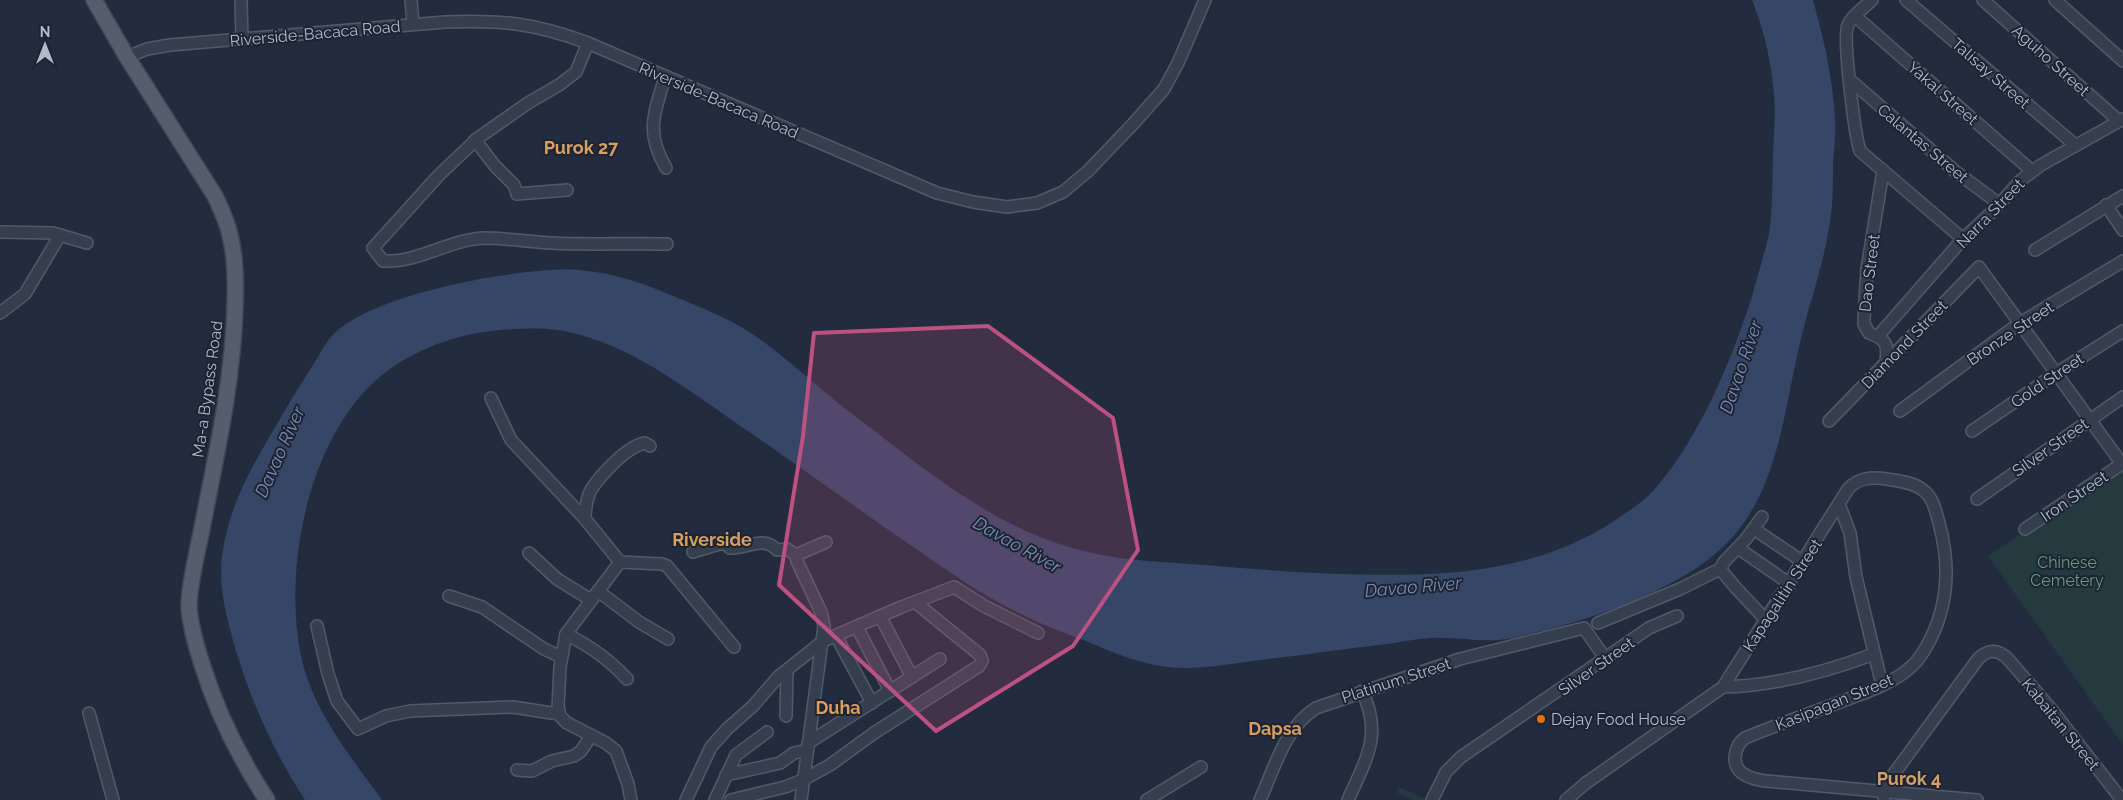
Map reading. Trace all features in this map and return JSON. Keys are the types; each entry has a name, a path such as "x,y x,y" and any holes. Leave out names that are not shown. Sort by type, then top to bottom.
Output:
{"main road":[{"name":"Ma-a Bypass Road","path":"94,0 127,57 215,196 224,215 232,243 236,275 235,322 230,377 195,563 189,607 194,639 218,712 234,746 267,800"}],"street":[{"path":"241,0 242,40"},
{"path":"411,0 413,24"},
{"name":"Riverside-Bacaca Road","path":"127,57 158,46 413,24 482,20 511,22 558,32 588,43 937,193 990,205 1022,206 1051,198 1074,183 1155,100 1178,64 1205,0"},
{"path":"1872,0 1848,23 1846,30 1846,56 1860,151 1963,239"},
{"name":"Talisay Street","path":"1906,0 2075,145"},
{"name":"Aguho Street","path":"1983,0 2121,120"},
{"path":"2055,0 2123,61"},
{"name":"Yakal Street","path":"1855,16 2032,171"},
{"path":"588,43 576,72 475,140 439,175 372,248 383,261 390,261 420,256 465,241 483,238 554,243 667,244"},
{"path":"665,77 652,128 657,152 666,168"},
{"name":"Calantas Street","path":"1850,80 1923,145 1998,203"},
{"name":"Narra Street","path":"1879,335 1963,239 2032,171 2121,120"},
{"path":"475,140 495,166 514,185 517,194 567,190"},
{"name":"Dao Street","path":"1884,171 1868,269 1864,324 1869,333 1879,335 1884,339 1887,353 1886,363"},
{"path":"2035,250 2123,196"},
{"path":"2106,205 2123,230"},
{"path":"0,232 60,235 87,243"},
{"path":"0,313 25,294 60,235"},
{"name":"Bronze Street","path":"1900,410 2020,323 2123,260"},
{"name":"Diamond Street","path":"1829,421 1979,267 2020,323"},
{"path":"2020,323 2055,374 2122,463"},
{"name":"Gold Street","path":"1972,431 2055,374 2123,331"},
{"name":"Silver Street","path":"1977,499 2123,396"},
{"path":"492,398 511,440 585,518 620,562 662,564 666,566 734,647"},
{"path":"585,518 585,511 592,489 618,460 640,444 645,443 650,446"},
{"name":"Iron Street","path":"2025,528 2122,463"},
{"name":"Kasipagan Street","path":"1839,504 1848,489 1860,479 1880,478 1898,481 1922,489 1928,495 1934,507 1941,532 1946,587 1939,620 1918,660 1903,673 1882,685 1739,742 1736,748 1736,761 1740,772 1755,779 1884,796 1977,800"},
{"path":"1839,504 1850,533 1856,577 1882,685"},
{"name":"Kapagalitin Street","path":"1724,686 1839,504"},
{"path":"1598,624 1680,589 1720,569 1762,517"},
{"path":"1754,529 1803,562"},
{"path":"693,552 719,544 726,544 730,548 734,548 766,542 778,550 787,549 796,555 822,616 824,626 801,800"},
{"path":"796,555 826,542"},
{"path":"1738,548 1790,584"},
{"path":"530,552 557,579 594,596 668,639"},
{"path":"620,562 566,634 561,657 559,712 567,723 616,751 628,784 631,800"},
{"path":"1720,569 1766,620"},
{"path":"686,800 711,747 788,670 823,641 950,588 957,588 984,606 1038,633"},
{"path":"449,596 482,608 544,650 561,657"},
{"path":"731,800 785,787 804,780 830,765 874,733 981,664 980,655 915,602"},
{"path":"880,616 912,677"},
{"name":"Silver Street","path":"1432,800 1446,772 1461,758 1657,623 1677,616"},
{"path":"317,626 328,674 337,701 358,729 386,716 410,711 513,707 551,713 559,712"},
{"path":"857,626 890,691"},
{"name":"Platinum Street","path":"1260,800 1288,739 1306,714 1316,708 1460,659 1584,628 1605,658"},
{"path":"566,634 614,665 627,678"},
{"path":"836,636 872,703"},
{"name":"Kabaitan Street","path":"1884,796 1894,776 1978,659 1986,653 1997,652 2008,659 2052,710 2122,800"},
{"path":"1566,800 1586,783 1724,686 1752,685 1816,673 1874,654"},
{"path":"726,775 780,763 794,753 808,747 940,659"},
{"path":"786,716 788,670"},
{"path":"1348,800 1369,754 1372,739 1373,718 1362,691"},
{"path":"89,712 113,800"},
{"path":"716,800 736,754 767,732"},
{"path":"517,770 532,771 552,761 574,756 582,751 591,736"},
{"path":"1147,800 1201,767"}],"highlighted area":[{"path":"988,326 1113,418 1138,550 1073,646 936,731 779,585 803,436 814,333"}],"green space":[{"name":"Chinese Cemetery","path":"2123,466 2123,745 1988,556"},
{"path":"1399,787 1425,800 1413,800 1396,792"}],"water":[{"name":"Davao River","path":"1752,0 1813,0 1827,59 1834,105 1835,136 1830,225 1800,343 1777,449 1758,500 1744,523 1727,543 1706,561 1681,578 1654,592 1594,616 1507,639 1424,639 1227,665 1188,668 1150,664 1134,660 1046,626 986,595 904,541 683,386 625,352 584,336 549,329 491,331 475,333 429,347 400,362 375,381 352,407 332,439 317,474 306,511 298,550 295,588 297,626 302,660 315,698 324,716 346,751 382,800 305,800 275,747 243,673 230,630 221,582 224,544 243,486 282,416 331,337 350,322 377,308 410,296 485,278 553,270 590,271 615,276 662,291 713,313 742,327 762,341 838,403 927,471 968,499 1033,534 1080,550 1135,560 1299,572 1392,575 1469,571 1507,564 1544,555 1580,540 1614,521 1639,503 1653,491 1670,470 1700,423 1713,397 1745,318 1753,293 1769,233 1772,205 1775,112 1769,59 1764,35"}],"place":[{"name":"Dejay Food House","path":"1541,719"}],"district":[{"name":"Purok 27","path":"581,148"},
{"name":"Riverside","path":"712,540"},
{"name":"Duha","path":"838,708"},
{"name":"Dapsa","path":"1275,729"},
{"name":"Purok 4","path":"1909,779"}]}
